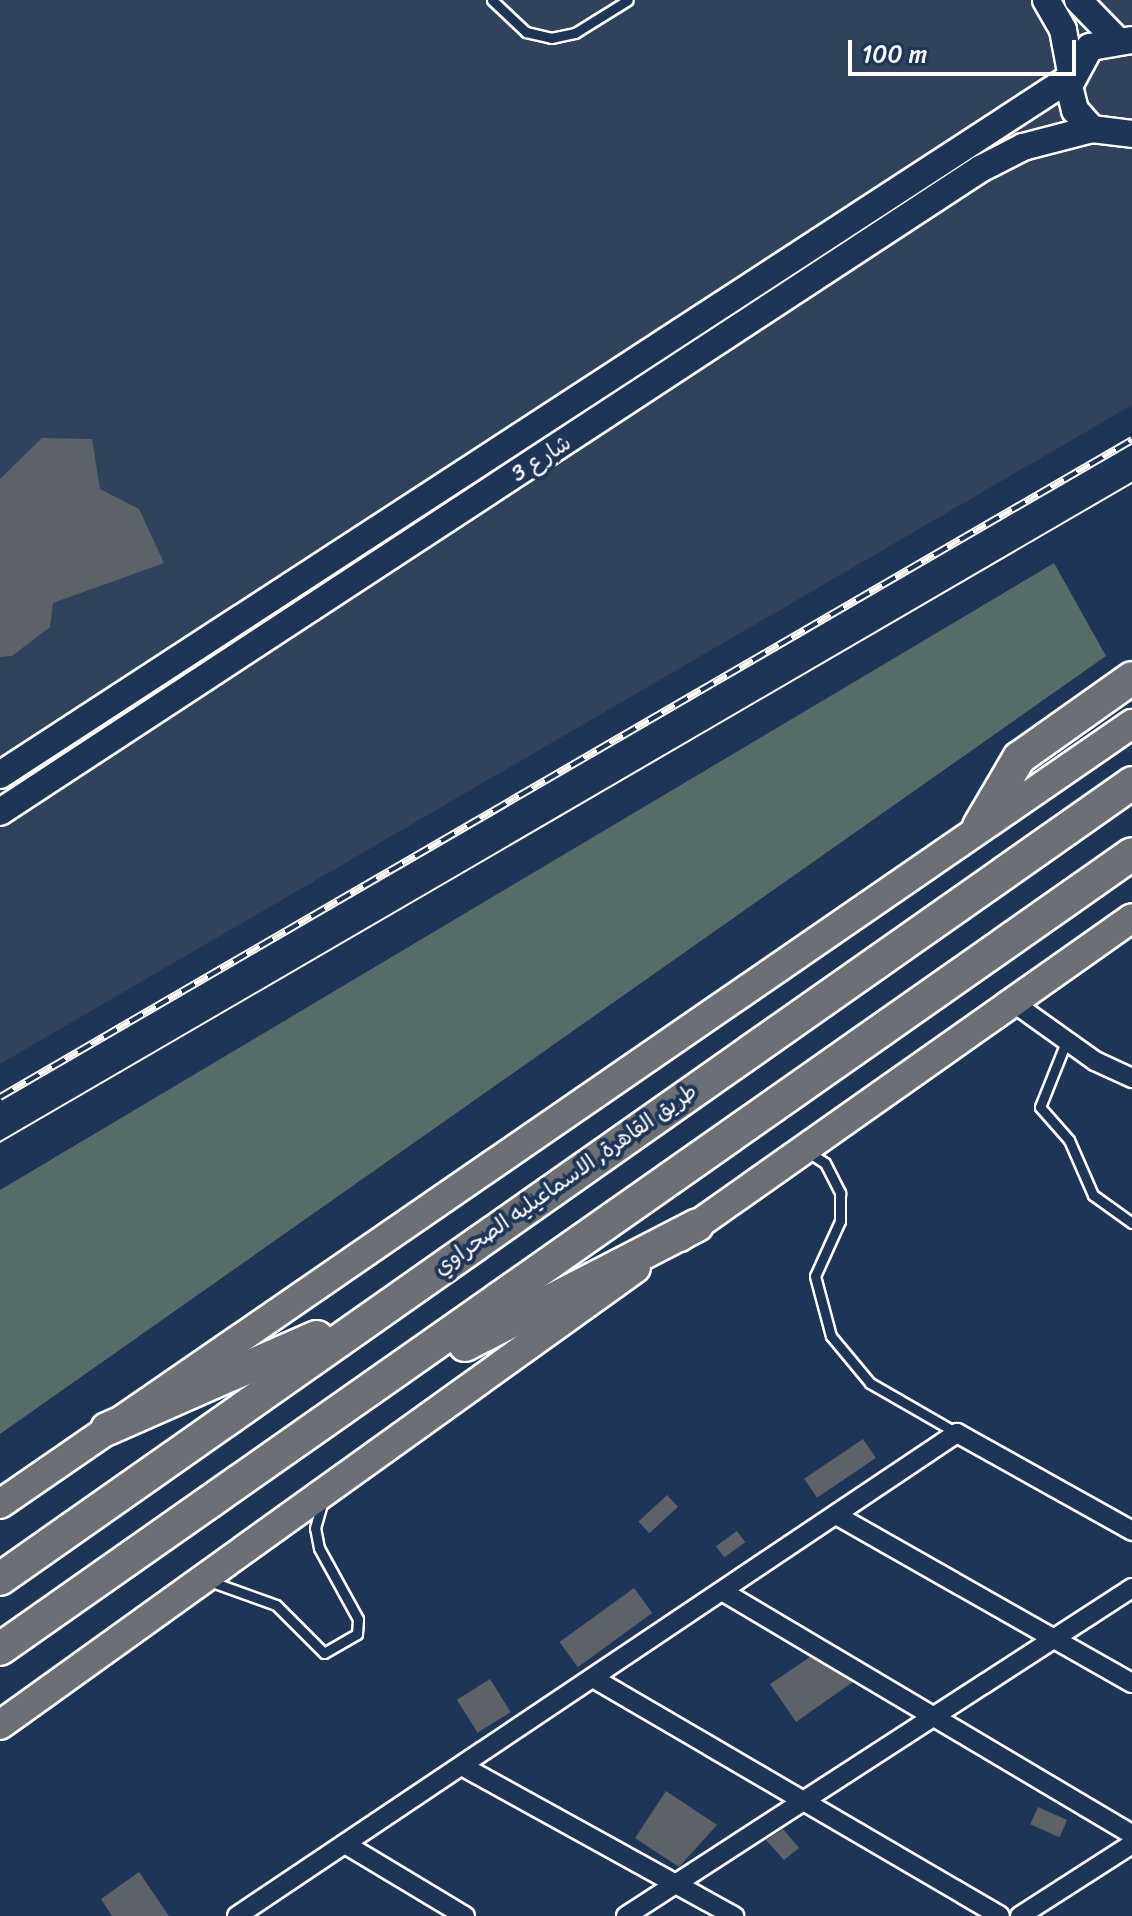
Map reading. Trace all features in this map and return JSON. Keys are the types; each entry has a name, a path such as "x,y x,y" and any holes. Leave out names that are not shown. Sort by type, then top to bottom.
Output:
{"highway":[{"path":"979,826 1019,758 1132,678"},
{"name":"طريق القاهرة, الاسماعيليه الصحراوي","path":"0,1579 1132,783"},
{"path":"0,1649 1132,854"},
{"path":"355,1401 697,1225"},
{"path":"107,1429 382,1308"}],"main road":[{"path":"1046,0 1063,30 1071,75 1072,103 1092,129"},
{"path":"1078,0 1124,39"},
{"name":"شارع 3","path":"0,775 1071,75 1090,47 1124,39"},
{"name":"شارع 3","path":"0,812 980,169 1045,139 1092,129 1132,134"},
{"path":"0,1504 979,826 1132,724"},
{"path":"0,1725 803,1149 1132,918"}],"street":[{"path":"1011,1001 1066,1042 1132,1078"},
{"path":"237,1916 957,1433 1132,1531"},
{"path":"836,1515 1132,1683"},
{"path":"626,1916 1132,1588"},
{"path":"722,1591 1132,1834"},
{"path":"593,1678 1000,1916"},
{"path":"462,1766 734,1916"},
{"path":"345,1844 465,1916"},
{"path":"1020,1916 1132,1844"}],"lane":[{"path":"492,0 526,32 551,38 575,33 628,0"},
{"path":"1066,1042 1040,1107 1069,1140 1093,1195 1132,1223"},
{"path":"803,1149 825,1163 840,1193 840,1221 815,1276 831,1336 870,1383 957,1433"},
{"path":"201,1581 276,1605 324,1653 357,1634 358,1619 315,1528 332,1487"}],"shaded area":[{"path":"0,0 1132,0 1132,405 0,1064"}],"green space":[{"path":"1054,563 1106,656 0,1434 0,1190"}],"building":[{"path":"42,438 92,439 100,489 139,509 164,563 53,603 50,627 12,656 0,657 0,479"},
{"path":"863,1439 876,1458 817,1498 804,1479"},
{"path":"667,1495 678,1507 649,1533 638,1522"},
{"path":"737,1531 745,1542 724,1558 716,1546"},
{"path":"634,1588 652,1613 578,1667 560,1642"},
{"path":"810,1657 853,1682 796,1722 770,1684"},
{"path":"490,1679 511,1712 478,1733 457,1700"},
{"path":"666,1791 717,1825 679,1867 635,1838"},
{"path":"1038,1807 1067,1820 1060,1837 1030,1824"},
{"path":"783,1829 799,1848 784,1860 766,1840"},
{"path":"139,1872 169,1916 112,1916 101,1899"}],"tram line":[{"path":"0,1142 1132,483"}],"railway":[{"path":"0,1097 1132,440"}]}
